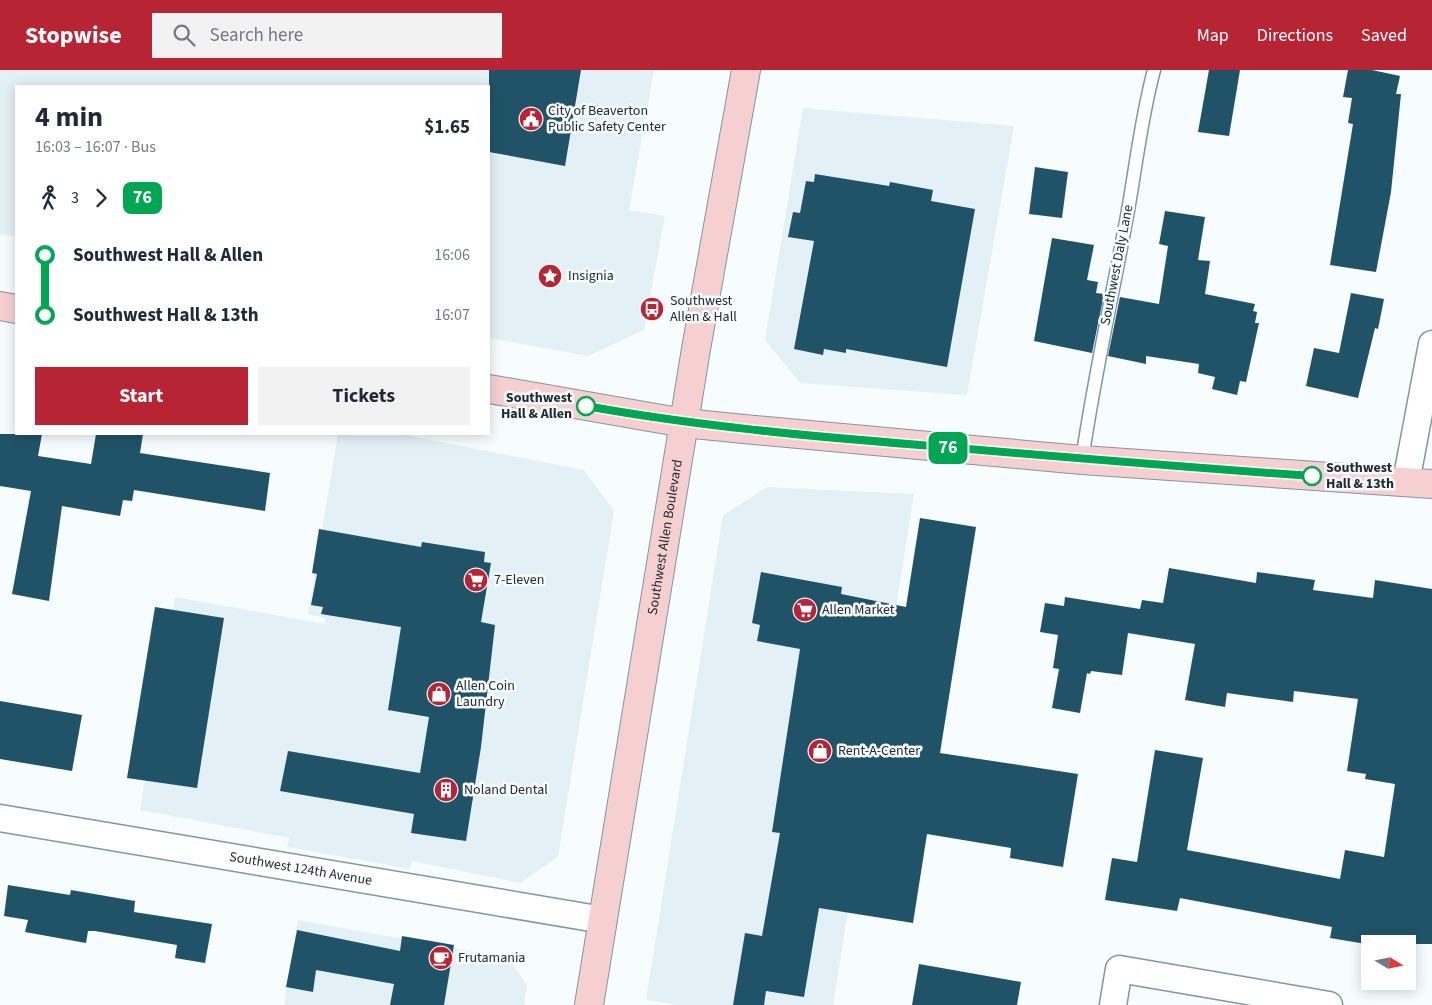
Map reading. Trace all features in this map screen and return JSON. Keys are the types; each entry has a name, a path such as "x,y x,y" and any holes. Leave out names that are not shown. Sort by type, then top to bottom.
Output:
{"main road":[{"name":"Southwest Allen Boulevard","path":"590,1005 684,423 746,70"},
{"path":"0,306 15,309"},
{"path":"490,390 684,423 1082,460 1419,483"}],"street":[{"path":"1419,483 1432,344"},
{"name":"Southwest 124th Avenue","path":"0,818 603,920"},
{"path":"1113,1005 1119,969 1330,1005"}],"lane":[{"name":"Southwest Daly Lane","path":"1082,460 1092,391 1127,216 1146,99 1154,70"}],"shaded area":[{"path":"0,70 654,70 629,210 665,216 644,330 588,356 490,338 490,85 15,85 15,237 0,234"},
{"path":"803,108 1014,126 967,395 800,383 765,340"},
{"path":"338,435 405,435 584,470 614,511 558,857 520,883 412,861 410,869 287,847 289,838 140,810 175,597 325,624 325,618 308,614"},
{"path":"767,487 914,494 833,1005 678,1005 646,1000 723,515"},
{"path":"298,920 508,958 527,985 524,1005 284,1005"}],"building":[{"name":"City of Beaverton Public Safety Center","path":"489,70 581,70 565,166 490,152"},
{"path":"1209,70 1240,70 1229,136 1198,132"},
{"path":"1348,70 1372,70 1400,76 1396,94 1401,94 1391,192 1376,272 1330,265 1353,124 1348,123 1352,98 1343,97"},
{"path":"1035,167 1068,172 1062,218 1029,214"},
{"path":"815,174 889,186 890,182 933,190 931,201 975,209 947,367 846,349 846,353 824,349 823,355 794,349 814,241 788,237 793,212 800,213 806,181 814,182"},
{"path":"1165,211 1205,217 1198,260 1210,261 1205,294 1255,304 1253,311 1257,312 1255,323 1259,323 1246,382 1240,381 1237,395 1212,389 1215,377 1198,373 1199,364 1146,356 1146,364 1108,356 1120,297 1159,304 1168,246 1159,244"},
{"path":"1052,238 1094,245 1087,280 1098,282 1096,293 1104,294 1092,353 1034,341"},
{"path":"1351,293 1384,299 1378,329 1375,328 1358,398 1306,386 1314,348 1339,353"},
{"path":"0,434 42,435 38,456 91,464 96,435 143,435 140,453 270,473 265,511 134,490 132,501 123,500 120,516 62,506 49,601 12,594 31,491 0,486"},
{"path":"920,518 976,527 940,753 1078,774 1063,867 1010,858 1011,848 927,834 913,923 819,908 804,997 766,991 764,1005 733,1005 745,933 762,936 780,833 772,832 800,649 757,641 760,625 752,623 761,572 842,587 841,594 906,607"},
{"path":"319,529 421,547 422,542 485,552 484,562 491,563 481,622 495,625 481,747 466,841 411,833 414,814 280,791 288,751 420,773 429,717 388,710 401,627 321,614 323,607 311,605 317,574 312,573"},
{"path":"1169,568 1256,583 1257,572 1315,580 1313,590 1373,598 1375,580 1432,589 1432,944 1416,944 1416,935 1361,935 1361,943 1330,938 1332,927 1180,898 1177,911 1105,900 1112,858 1137,862 1155,750 1203,758 1187,850 1340,879 1345,850 1384,857 1395,784 1365,779 1366,774 1347,771 1358,699 1294,691 1293,702 1227,693 1225,707 1185,700 1195,644 1128,633 1122,675 1091,671 1090,674 1087,673 1080,713 1052,708 1059,669 1053,668 1058,635 1040,632 1045,603 1064,606 1065,597 1140,609 1142,600 1163,603"},
{"path":"155,607 224,618 197,788 127,778"},
{"path":"0,701 82,715 72,771 0,759"},
{"path":"8,885 70,895 71,890 135,901 134,912 212,924 205,963 175,958 177,945 95,931 88,931 86,943 25,932 28,920 4,916"},
{"path":"297,930 400,951 402,936 454,945 444,1005 390,1005 394,984 316,970 313,992 286,987"},
{"path":"919,964 1021,982 1017,1005 912,1005"}],"bus line":[{"name":"76","path":"586,406 684,423 744,429 1082,460 1312,476"}],"place":[{"name":"City of Beaverton Public Safety Center","path":"531,119"},
{"name":"Insignia","path":"550,276"},
{"name":"Southwest Allen & Hall","path":"652,309"},
{"name":"Southwest Hall & Allen","path":"586,406"},
{"name":"Southwest Hall & 13th","path":"1312,476"},
{"name":"7-Eleven","path":"476,580"},
{"name":"Allen Market","path":"805,610"},
{"name":"Allen Coin Laundry","path":"439,694"},
{"name":"Rent-A-Center","path":"820,751"},
{"name":"Noland Dental","path":"446,790"},
{"name":"Frutamania","path":"441,958"}]}
